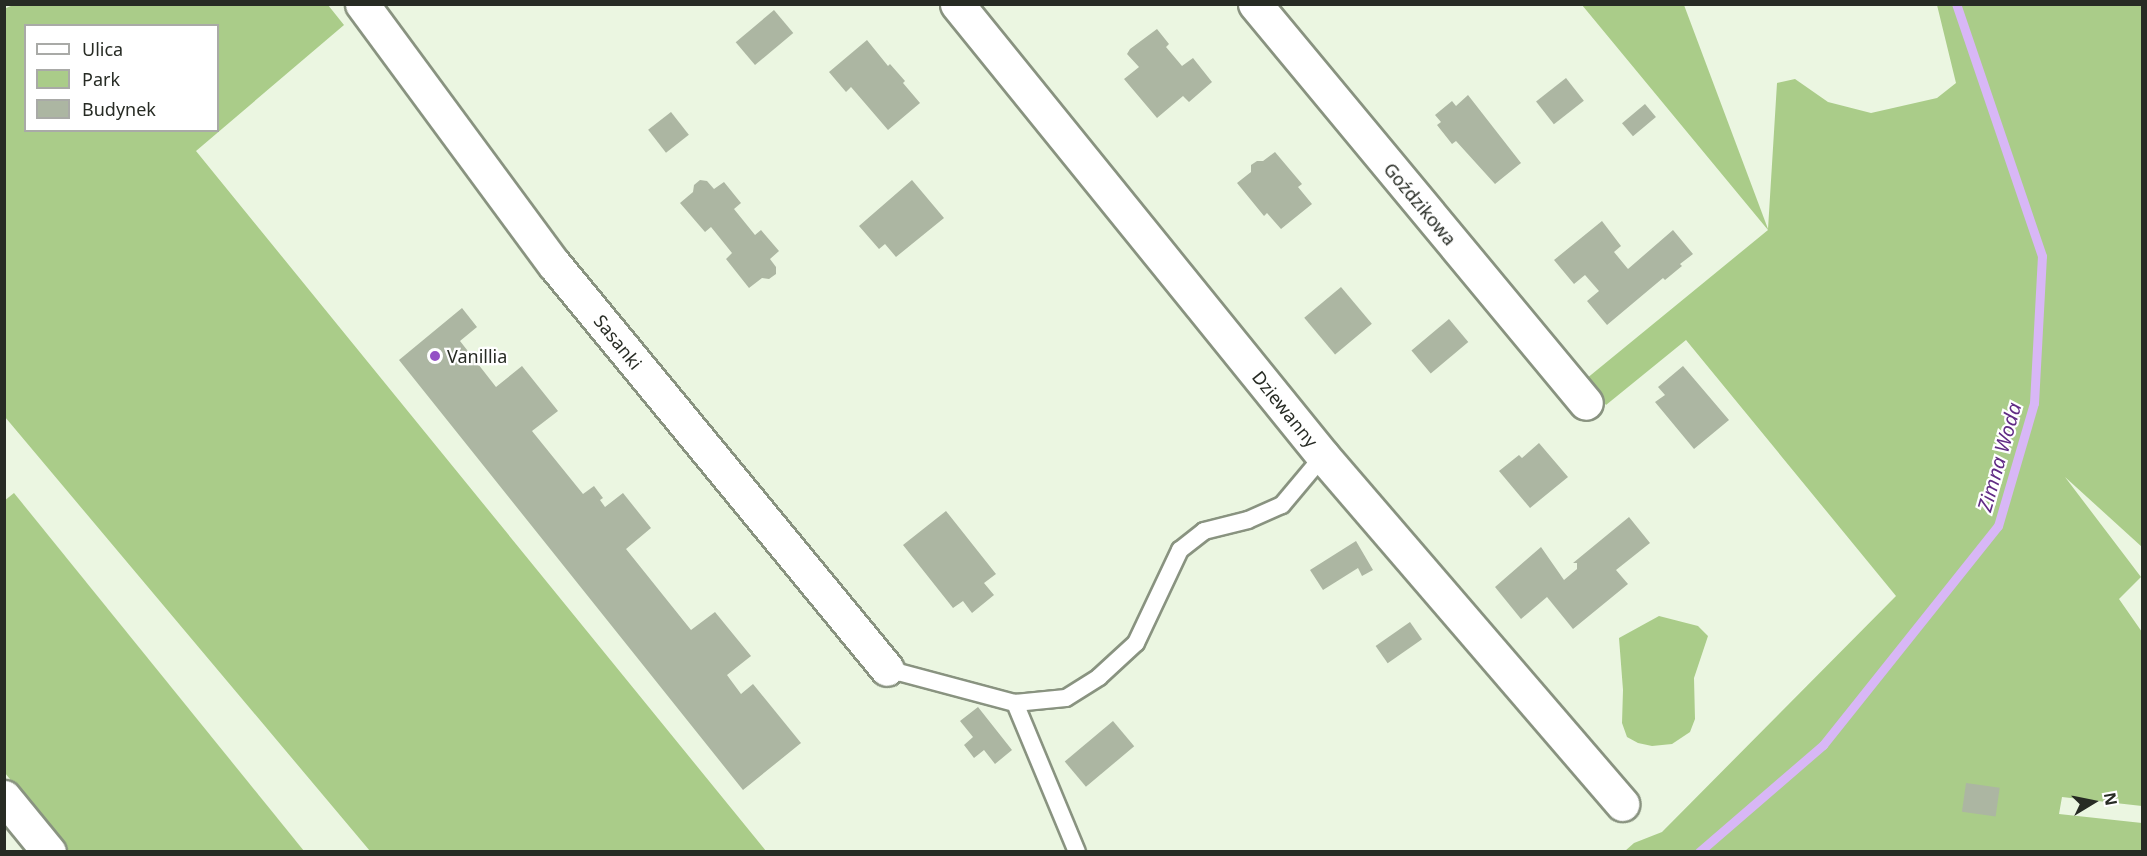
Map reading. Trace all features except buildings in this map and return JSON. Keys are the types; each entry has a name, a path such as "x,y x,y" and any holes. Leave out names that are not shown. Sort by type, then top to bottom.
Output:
{"street":[{"name":"Sasanki","path":"362,4 554,264 887,669"},
{"name":"Dziewanny","path":"957,4 1323,456 1622,804"},
{"name":"Goździkowa","path":"1255,4 1586,403"},
{"path":"4,797 49,852"}],"lane":[{"path":"887,669 1015,703 1066,698 1099,677 1137,643 1180,550 1204,531 1248,520 1282,505 1323,456"},
{"path":"1015,703 1077,852"}],"green space":[{"path":"13,5 328,5 344,25 219,131 219,24 24,24 24,132 218,132 196,151 766,851 370,851 5,417 4,9"},
{"path":"1582,5 1684,5 1768,229 1777,83 1795,79 1828,102 1871,113 1937,98 1956,83 1937,5 2142,5 2142,547 2065,477 2141,577 2119,599 2142,632 2142,806 2062,797 2059,814 2142,823 2142,851 1625,851 1634,843 1662,832 1896,596 1686,340 1606,405 1586,379 1768,230"},
{"path":"14,493 304,851 68,851 5,773 4,501"},
{"path":"1659,616 1698,626 1708,636 1694,678 1695,719 1690,732 1672,744 1652,746 1638,743 1627,737 1622,723 1623,690 1619,638"}],"waterway":[{"name":"Zimna Woda","path":"1699,852 1823,745 1998,526 2034,403 2042,256 1956,4"}],"place":[{"name":"Vanillia","path":"435,356"}]}
